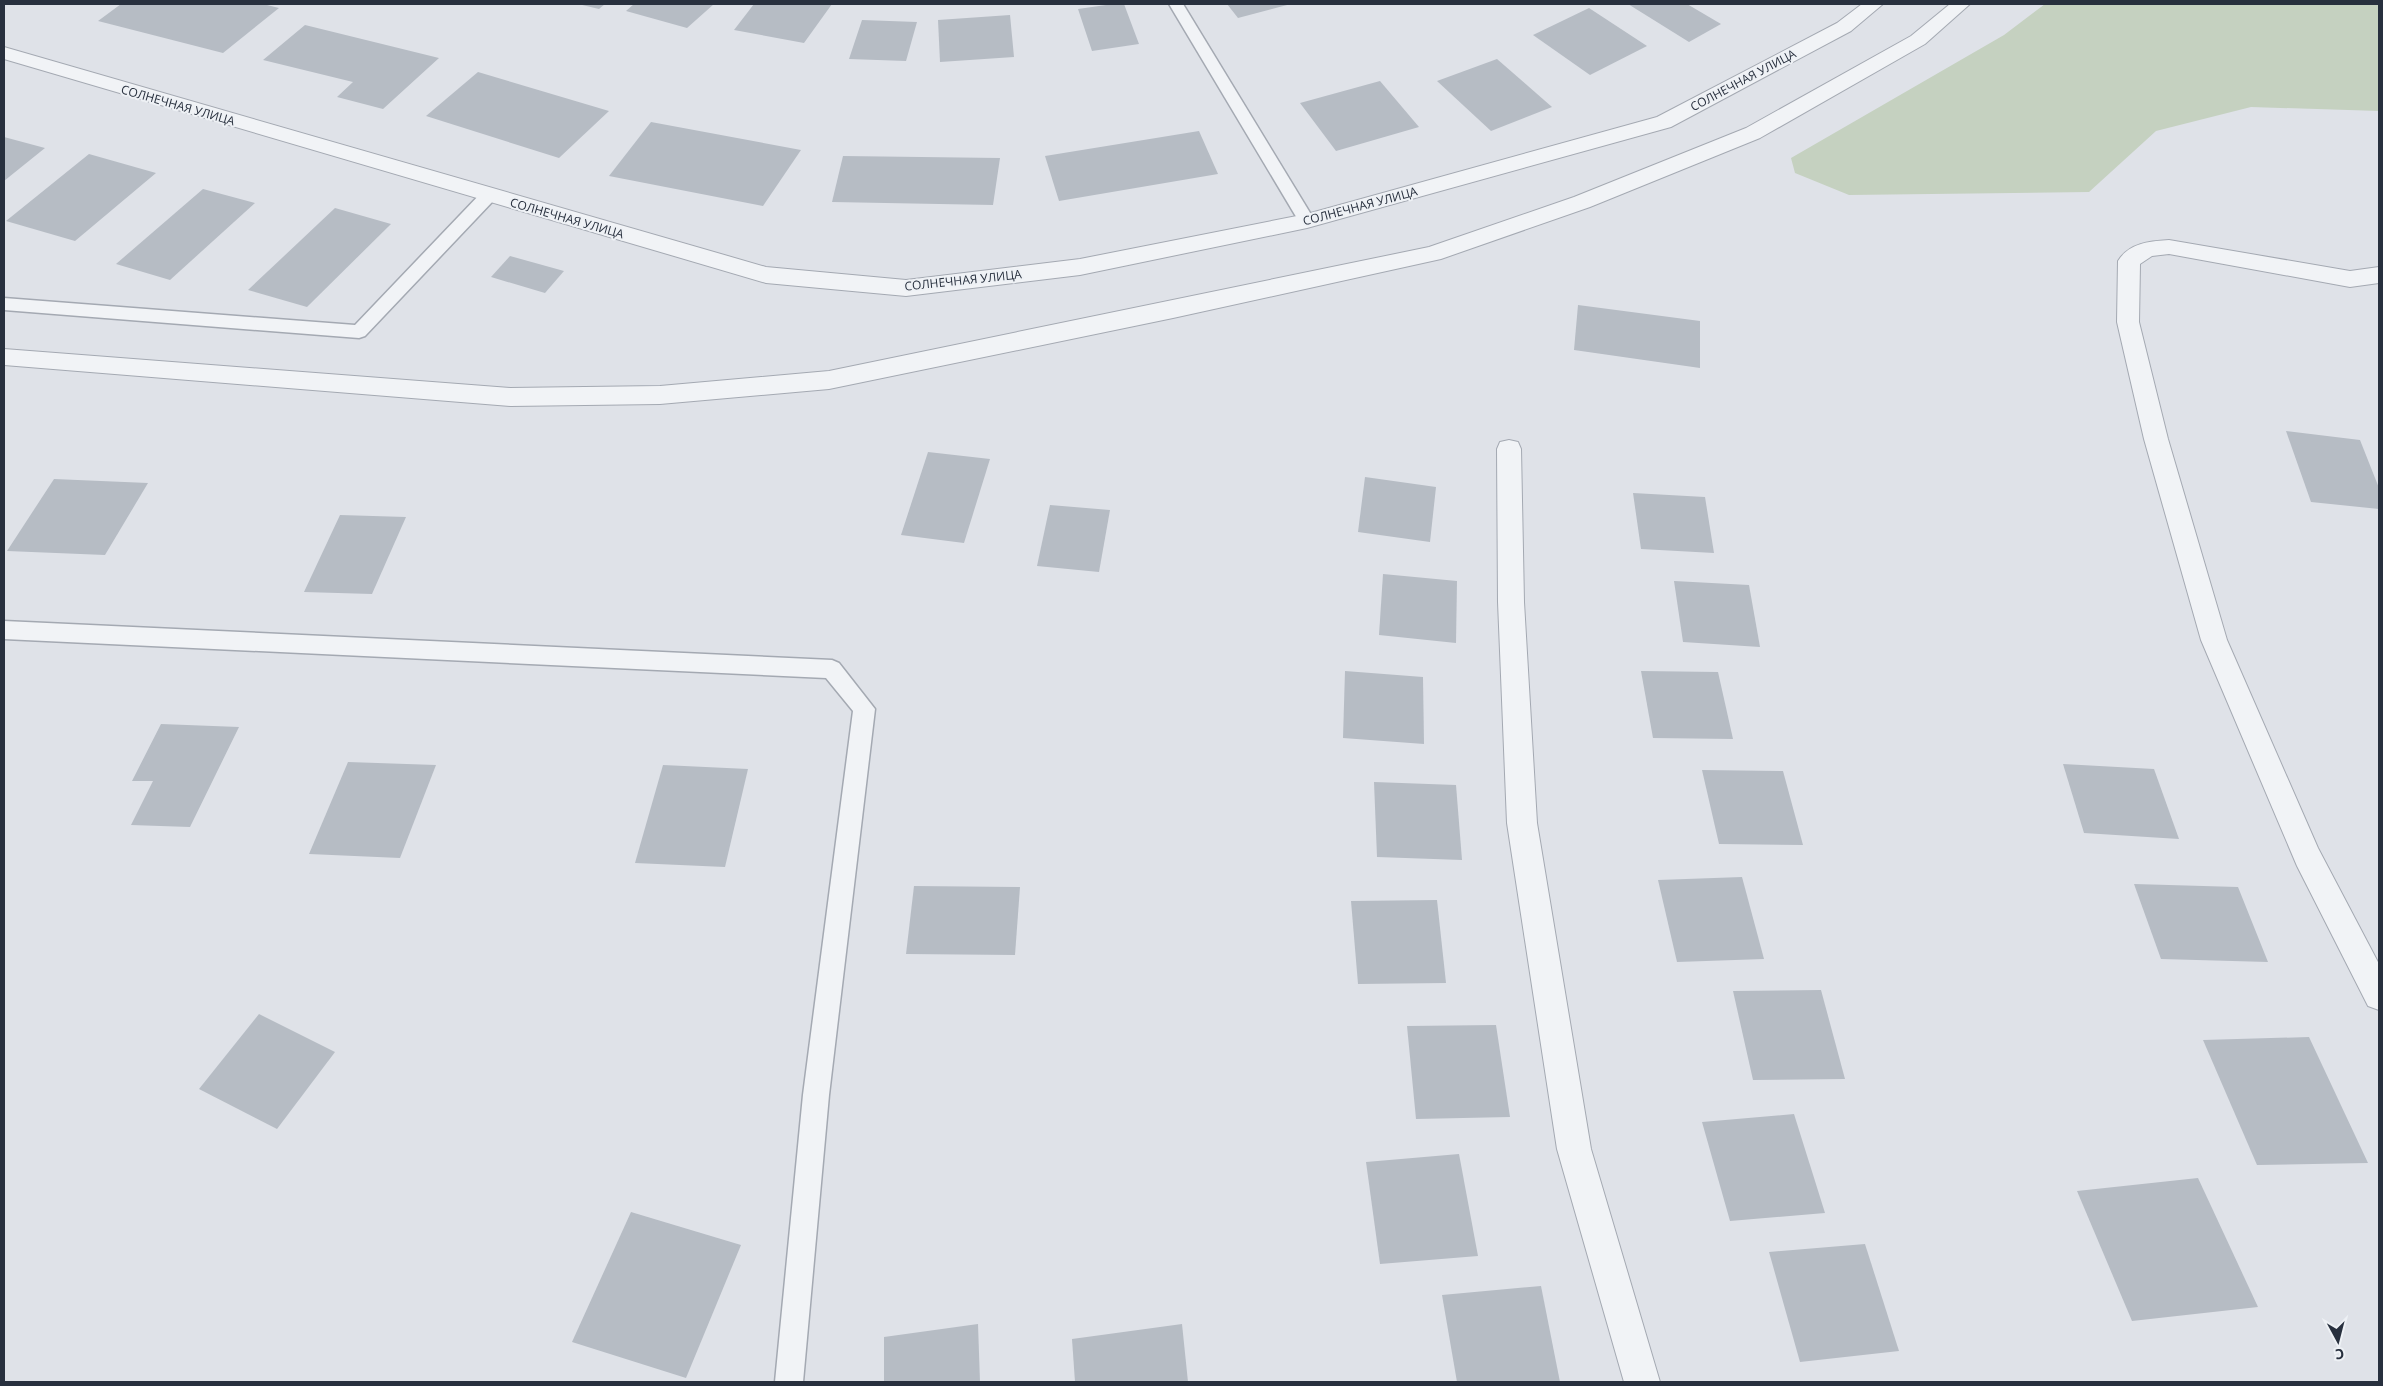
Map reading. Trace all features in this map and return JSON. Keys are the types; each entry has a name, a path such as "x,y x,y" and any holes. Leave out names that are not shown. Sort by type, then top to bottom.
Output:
{"street":[{"name":"СОЛНЕЧНАЯ УЛИЦА","path":"4,53 488,196 766,275 906,288 1080,267 1307,222 1664,122 1844,27 1874,4"},
{"path":"4,358 510,397 660,395 829,380 1173,310 1433,254 1582,202 1752,133 1918,40 1961,4"},
{"path":"2379,275 2350,279 2169,247 2147,249 2129,261 2128,322 2156,439 2214,640 2307,856 2379,995"},
{"path":"1509,449 1511,602 1522,823 1574,1149 1642,1382"}],"lane":[{"path":"1176,4 1307,222"},
{"path":"4,304 359,332 488,196"},
{"path":"4,630 832,669 864,709 816,1094 789,1382"}],"green space":[{"path":"2045,4 2379,4 2379,111 2251,107 2156,131 2089,192 1849,195 1795,173 1791,158 2004,35"}],"building":[{"path":"121,4 263,4 279,8 223,53 98,21"},
{"path":"578,4 605,4 599,9"},
{"path":"634,4 714,4 687,28 626,11"},
{"path":"754,4 832,4 804,43 734,30"},
{"path":"1124,4 1139,44 1092,51 1078,9"},
{"path":"1227,4 1291,4 1238,18"},
{"path":"1628,4 1687,4 1721,24 1689,42"},
{"path":"1589,8 1647,46 1590,75 1533,35"},
{"path":"1010,15 1014,57 940,62 938,20"},
{"path":"862,20 917,22 906,61 849,59"},
{"path":"305,25 439,58 383,109 337,97 353,82 263,60"},
{"path":"1497,59 1552,107 1491,131 1437,81"},
{"path":"478,72 609,111 559,158 426,116"},
{"path":"1380,81 1419,127 1336,151 1300,103"},
{"path":"651,122 801,150 763,206 609,176"},
{"path":"1199,131 1218,174 1059,201 1045,156"},
{"path":"4,137 45,148 4,181"},
{"path":"89,154 156,173 75,241 6,221"},
{"path":"843,156 1000,158 993,205 832,202"},
{"path":"203,189 255,203 170,280 116,264"},
{"path":"335,208 391,224 307,307 248,290"},
{"path":"510,256 564,271 545,293 491,277"},
{"path":"1578,305 1700,321 1700,368 1574,350"},
{"path":"2286,431 2360,440 2379,488 2379,509 2311,502"},
{"path":"928,452 990,459 964,543 901,535"},
{"path":"1365,477 1436,487 1430,542 1358,532"},
{"path":"54,479 148,483 105,555 7,551"},
{"path":"1633,493 1705,497 1714,553 1641,549"},
{"path":"1050,505 1110,510 1099,572 1037,566"},
{"path":"340,515 406,517 372,594 304,592"},
{"path":"1383,574 1457,581 1456,643 1379,635"},
{"path":"1674,581 1749,585 1760,647 1683,642"},
{"path":"1345,671 1423,677 1424,744 1343,738"},
{"path":"1641,671 1718,672 1733,739 1653,738"},
{"path":"161,724 239,727 190,827 131,825 153,781 132,781"},
{"path":"348,762 436,765 400,858 309,854"},
{"path":"2063,764 2154,769 2179,839 2084,833"},
{"path":"663,765 748,769 725,867 635,863"},
{"path":"1702,770 1783,771 1803,845 1719,844"},
{"path":"1374,782 1456,785 1462,860 1377,857"},
{"path":"1742,877 1764,959 1677,962 1658,880"},
{"path":"2134,884 2238,887 2268,962 2161,959"},
{"path":"914,886 1020,887 1015,955 906,954"},
{"path":"1437,900 1446,983 1358,984 1351,901"},
{"path":"1821,990 1845,1079 1753,1080 1733,991"},
{"path":"259,1014 335,1052 277,1129 199,1089"},
{"path":"1496,1025 1510,1117 1416,1119 1407,1026"},
{"path":"2309,1037 2368,1163 2257,1165 2203,1040"},
{"path":"1794,1114 1825,1213 1730,1221 1702,1122"},
{"path":"1459,1154 1478,1256 1380,1264 1366,1162"},
{"path":"2198,1178 2258,1307 2132,1321 2077,1191"},
{"path":"631,1212 741,1245 686,1378 572,1342"},
{"path":"1865,1244 1899,1351 1800,1362 1769,1252"},
{"path":"1541,1286 1560,1382 1457,1382 1442,1295"},
{"path":"978,1324 980,1382 884,1382 884,1337"},
{"path":"1182,1324 1188,1382 1075,1382 1072,1339"}]}
